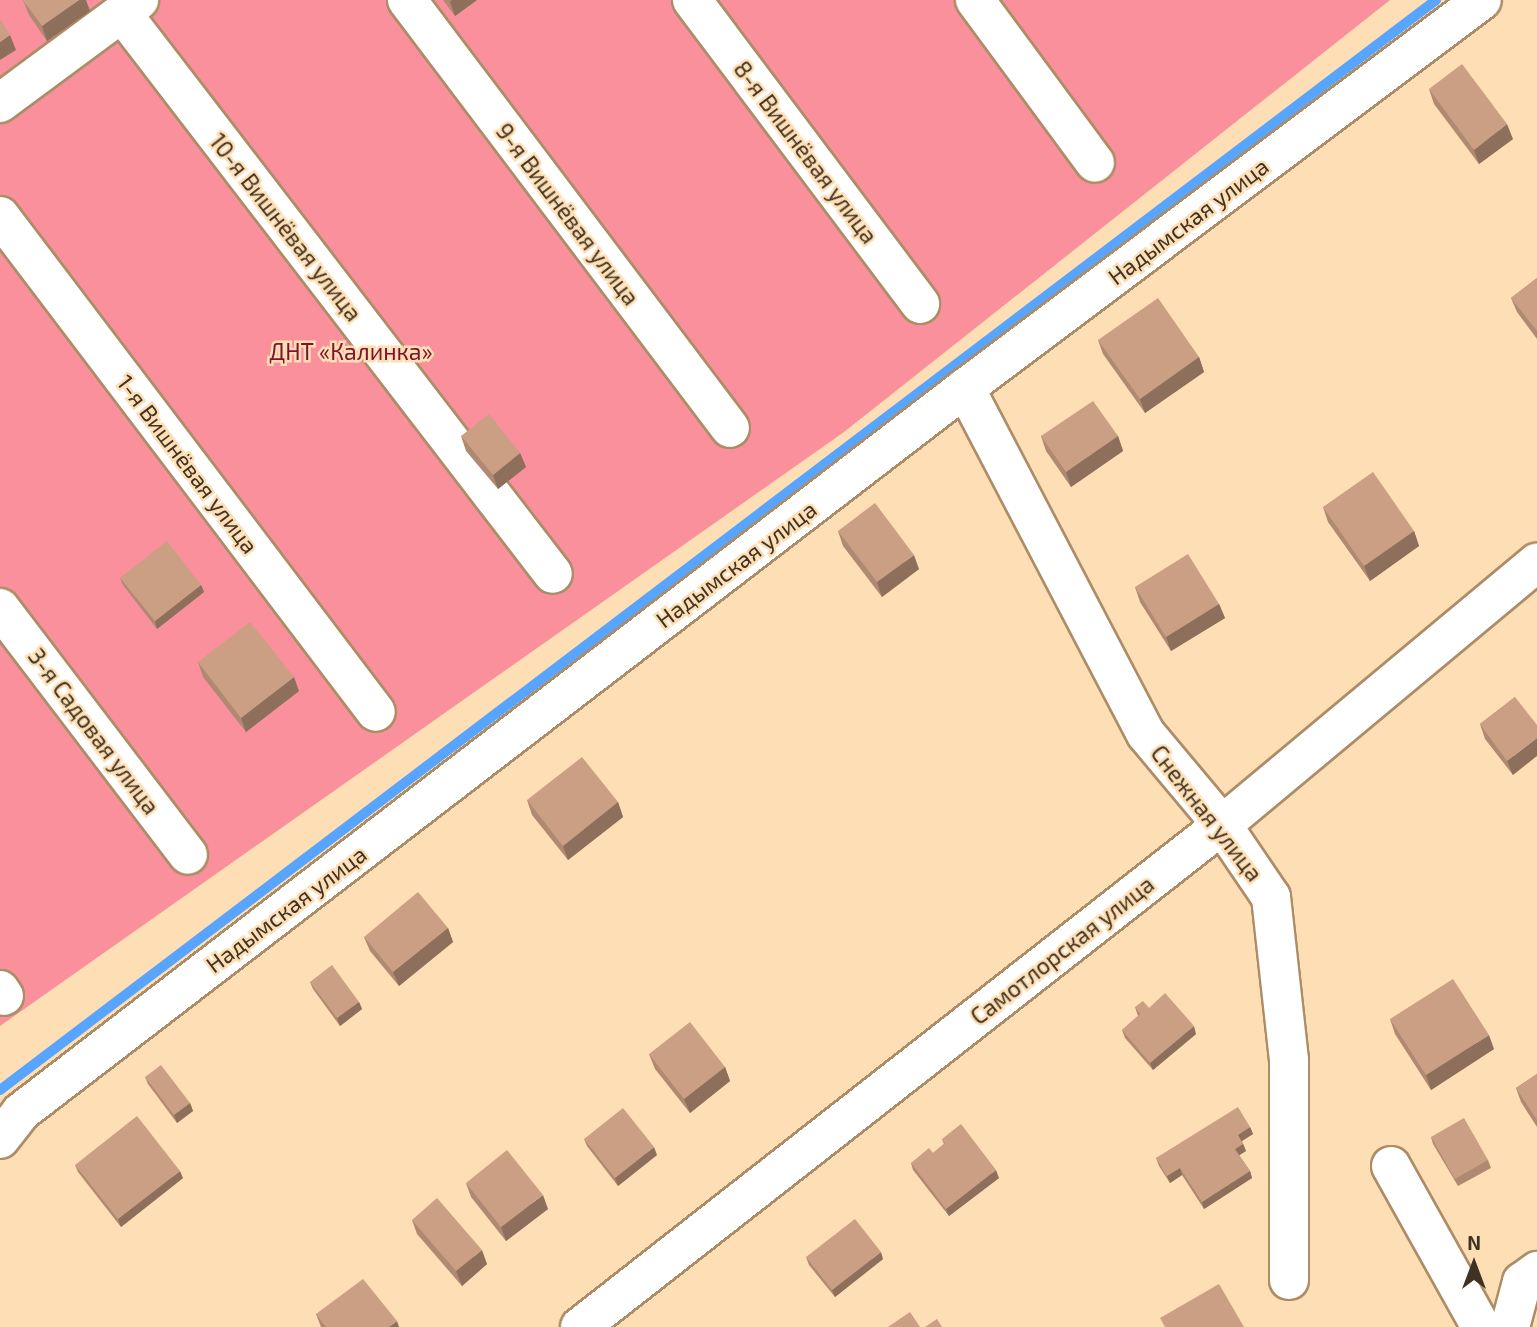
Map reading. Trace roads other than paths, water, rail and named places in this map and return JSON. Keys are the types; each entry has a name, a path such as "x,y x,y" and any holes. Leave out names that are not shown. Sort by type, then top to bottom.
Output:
{"street":[{"name":"9-я Вишнёвая улица","path":"407,0 730,428"},
{"name":"8-я Вишнёвая улица","path":"692,0 920,304"},
{"path":"975,0 1095,163"},
{"name":"Надымская улица","path":"0,1139 22,1112 965,388 1482,0"},
{"path":"0,103 131,6"},
{"name":"10-я Вишнёвая улица","path":"131,6 553,574"},
{"name":"1-я Вишнёвая улица","path":"0,216 376,712"},
{"name":"Снежная улица","path":"965,388 1146,734 1222,825 1271,897 1289,1060 1289,1280"},
{"name":"Самотлорская улица","path":"579,1327 1222,825 1537,563"},
{"name":"3-я Садовая улица","path":"0,608 188,855"},
{"path":"1391,1166 1481,1327"},
{"path":"1510,1327 1522,1282 1537,1271"}],"waterway":[{"path":"0,1090 1436,0"}],"park label":[{"name":"ДНТ «Калинка»","path":"351,351"}]}
